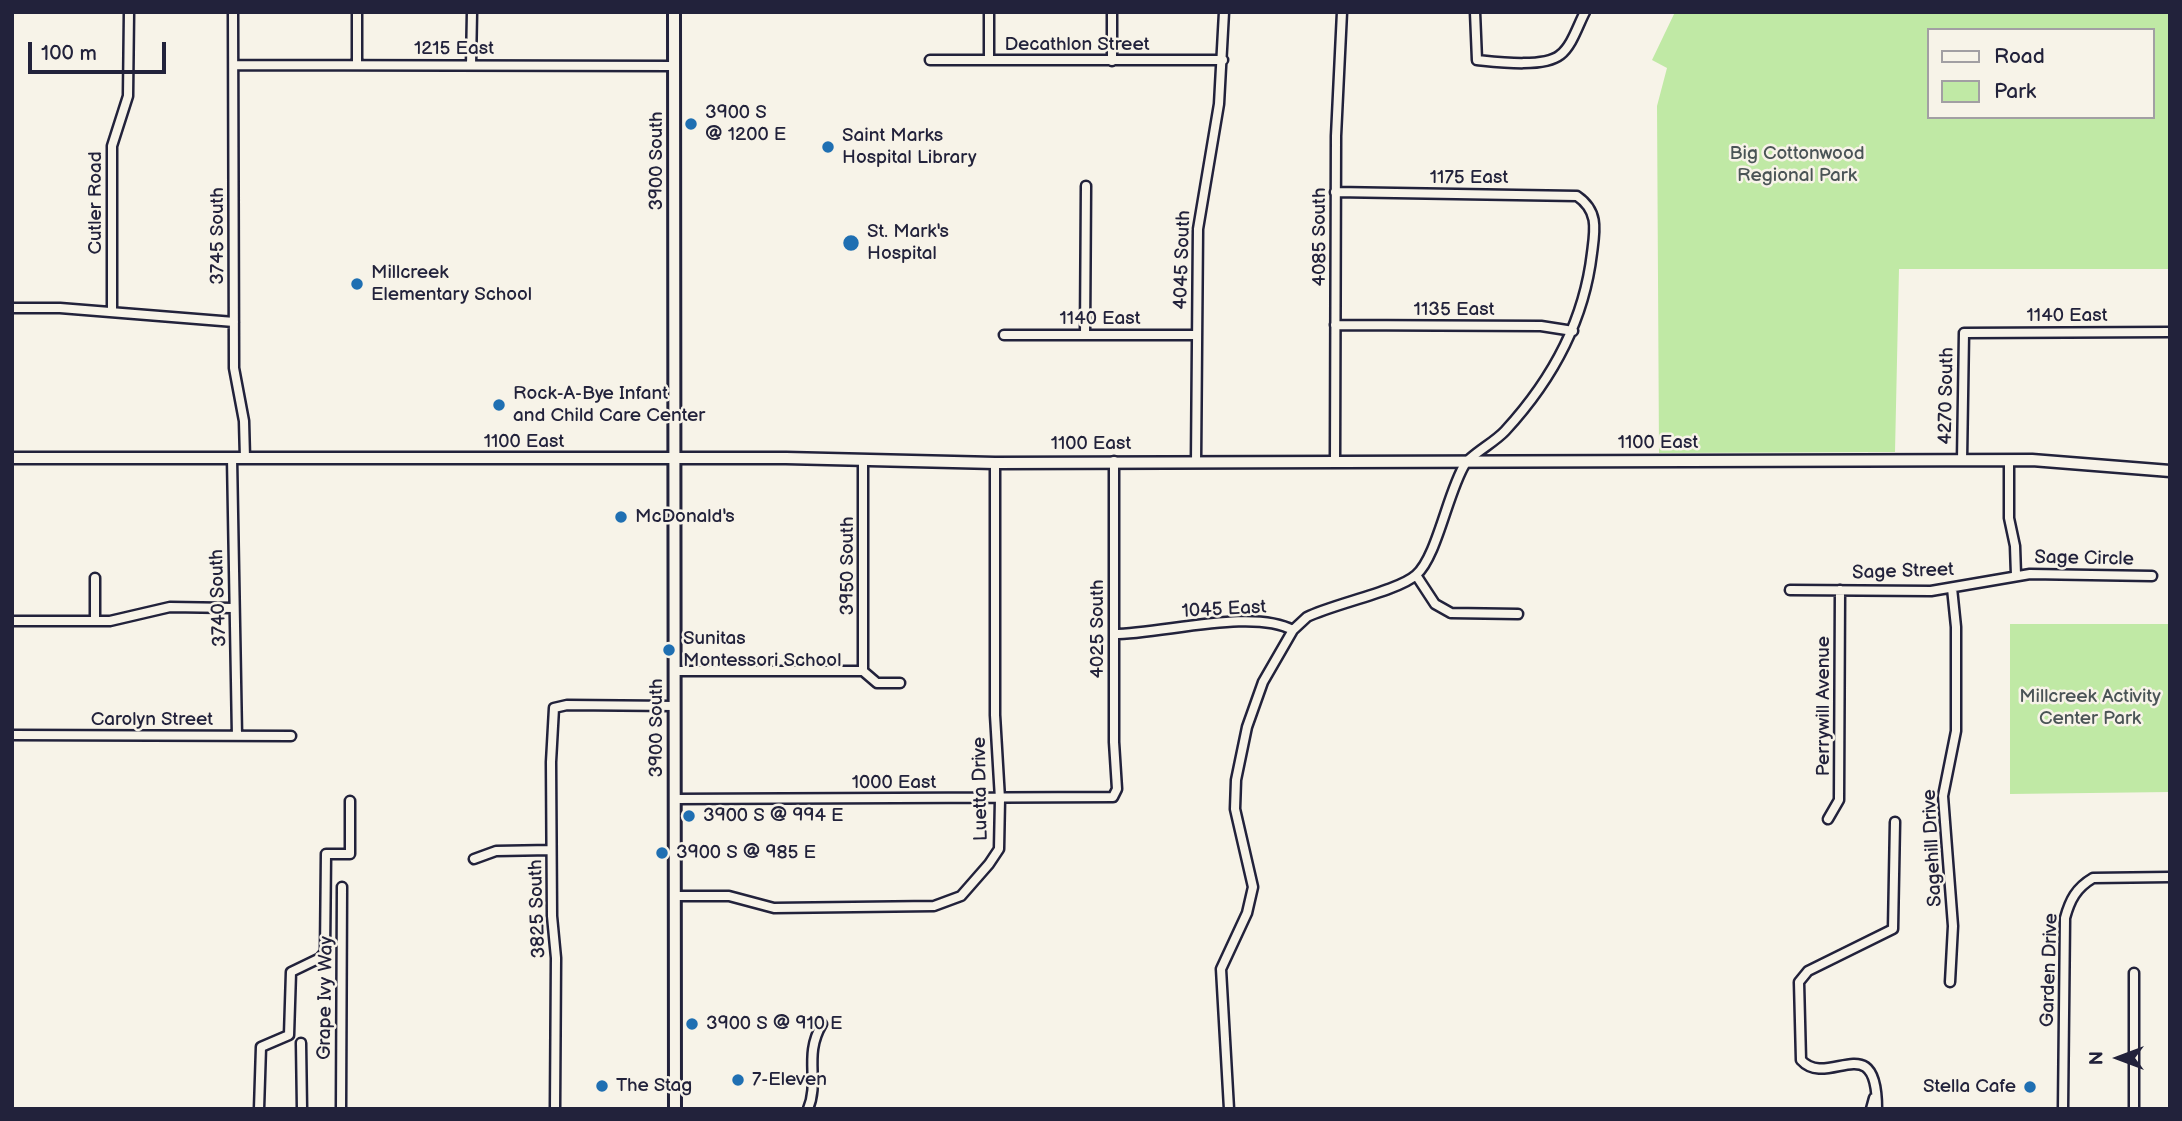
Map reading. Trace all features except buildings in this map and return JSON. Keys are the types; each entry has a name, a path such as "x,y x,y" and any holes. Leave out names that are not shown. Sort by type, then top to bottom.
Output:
{"main road":[{"name":"3900 South","path":"674,12 675,1109"}],"street":[{"name":"Cutler Road","path":"112,313 112,146 128,96 130,12"},
{"name":"3745 South","path":"233,12 234,368 244,421 245,458"},
{"path":"357,12 357,64"},
{"path":"471,65 472,12"},
{"path":"989,12 989,60"},
{"path":"1112,12 1112,61"},
{"name":"4045 South","path":"1196,462 1200,203 1217,124 1224,12"},
{"name":"4085 South","path":"1335,461 1335,192 1342,12"},
{"path":"1475,12 1478,60 1546,62 1561,55 1585,12"},
{"name":"Decathlon Street","path":"930,60 1223,60"},
{"name":"1215 East","path":"234,65 675,66"},
{"path":"1085,335 1086,186"},
{"name":"1175 East","path":"1335,192 1568,194 1586,202 1593,214 1595,228 1589,284 1573,331"},
{"path":"12,308 234,322"},
{"name":"1135 East","path":"1335,326 1541,326 1573,331"},
{"path":"1229,1109 1221,969 1250,904 1253,887 1235,809 1236,780 1257,695 1293,630 1313,613 1416,575 1427,559 1457,477 1468,460 1488,448 1537,393 1561,357 1573,331"},
{"name":"1140 East","path":"1964,333 2170,332"},
{"name":"4270 South","path":"1962,460 1964,333"},
{"name":"1140 East","path":"1004,335 1196,335"},
{"name":"1100 East","path":"12,458 675,458 995,463 2009,460 2076,461 2170,471"},
{"name":"3740 South","path":"232,458 233,608 238,654 237,736"},
{"path":"2009,460 2009,518 2015,546 2016,575"},
{"name":"3950 South","path":"863,461 863,671"},
{"name":"4025 South","path":"1113,797 1116,789 1114,461"},
{"name":"Luetta Drive","path":"675,896 729,896 763,906 785,908 920,908 951,902 974,883 999,849 1000,799 995,715 995,463"},
{"path":"1416,575 1435,604 1451,613 1518,614"},
{"name":"Sage Circle","path":"2016,575 2152,576"},
{"name":"Sage Street","path":"1790,590 1952,588 2016,575"},
{"path":"94,578 95,621"},
{"name":"Sagehill Drive","path":"1950,982 1953,926 1943,796 1956,731 1956,613 1952,588"},
{"name":"Perrywill Avenue","path":"1828,819 1839,800 1840,590"},
{"path":"12,621 95,621 121,619 170,607 233,608"},
{"name":"1045 East","path":"1114,634 1160,632 1195,624 1274,623 1293,630"},
{"path":"675,671 863,671 877,683 900,683"},
{"name":"3825 South","path":"555,1109 556,958 551,850 551,724 554,708 567,705 675,706"},
{"name":"Carolyn Street","path":"12,735 291,736"},
{"name":"1000 East","path":"675,799 1113,797"},
{"path":"259,1109 261,1047 289,1035 291,972 325,953 326,854 350,854 350,801"},
{"path":"1871,1109 1874,1076 1864,1065 1815,1067 1801,1060 1799,982 1808,971 1893,929 1895,822"},
{"path":"474,859 496,851 551,850"},
{"name":"Garden Drive","path":"2063,1109 2065,918 2069,903 2084,884 2094,878 2170,877"},
{"name":"Grape Ivy Way","path":"341,1109 342,887"},
{"path":"2134,973 2134,1109"},
{"path":"808,1109 811,1098 811,1050 822,1024"},
{"path":"301,1043 302,1109"},
{"path":"1874,1098 1877,1109"}],"green space":[{"name":"Big Cottonwood Regional Park","path":"1675,12 2170,12 2170,269 1899,269 1895,452 1659,453 1657,106 1667,68 1652,60"},
{"name":"Millcreek Activity Center Park","path":"2010,624 2170,624 2170,792 2010,794"}],"place":[{"name":"3900 S @ 1200 E","path":"691,124"},
{"name":"Saint Marks Hospital Library","path":"828,147"},
{"name":"St. Mark's Hospital","path":"851,243"},
{"name":"Millcreek Elementary School","path":"357,284"},
{"name":"Rock-A-Bye Infant and Child Care Center","path":"499,405"},
{"name":"McDonald's","path":"621,517"},
{"name":"Sunitas Montessori School","path":"669,650"},
{"name":"3900 S @ 994 E","path":"689,816"},
{"name":"3900 S @ 985 E","path":"662,853"},
{"name":"3900 S @ 910 E","path":"692,1024"},
{"name":"7-Eleven","path":"738,1080"},
{"name":"The Stag","path":"602,1086"},
{"name":"Stella Cafe","path":"2030,1087"}]}
